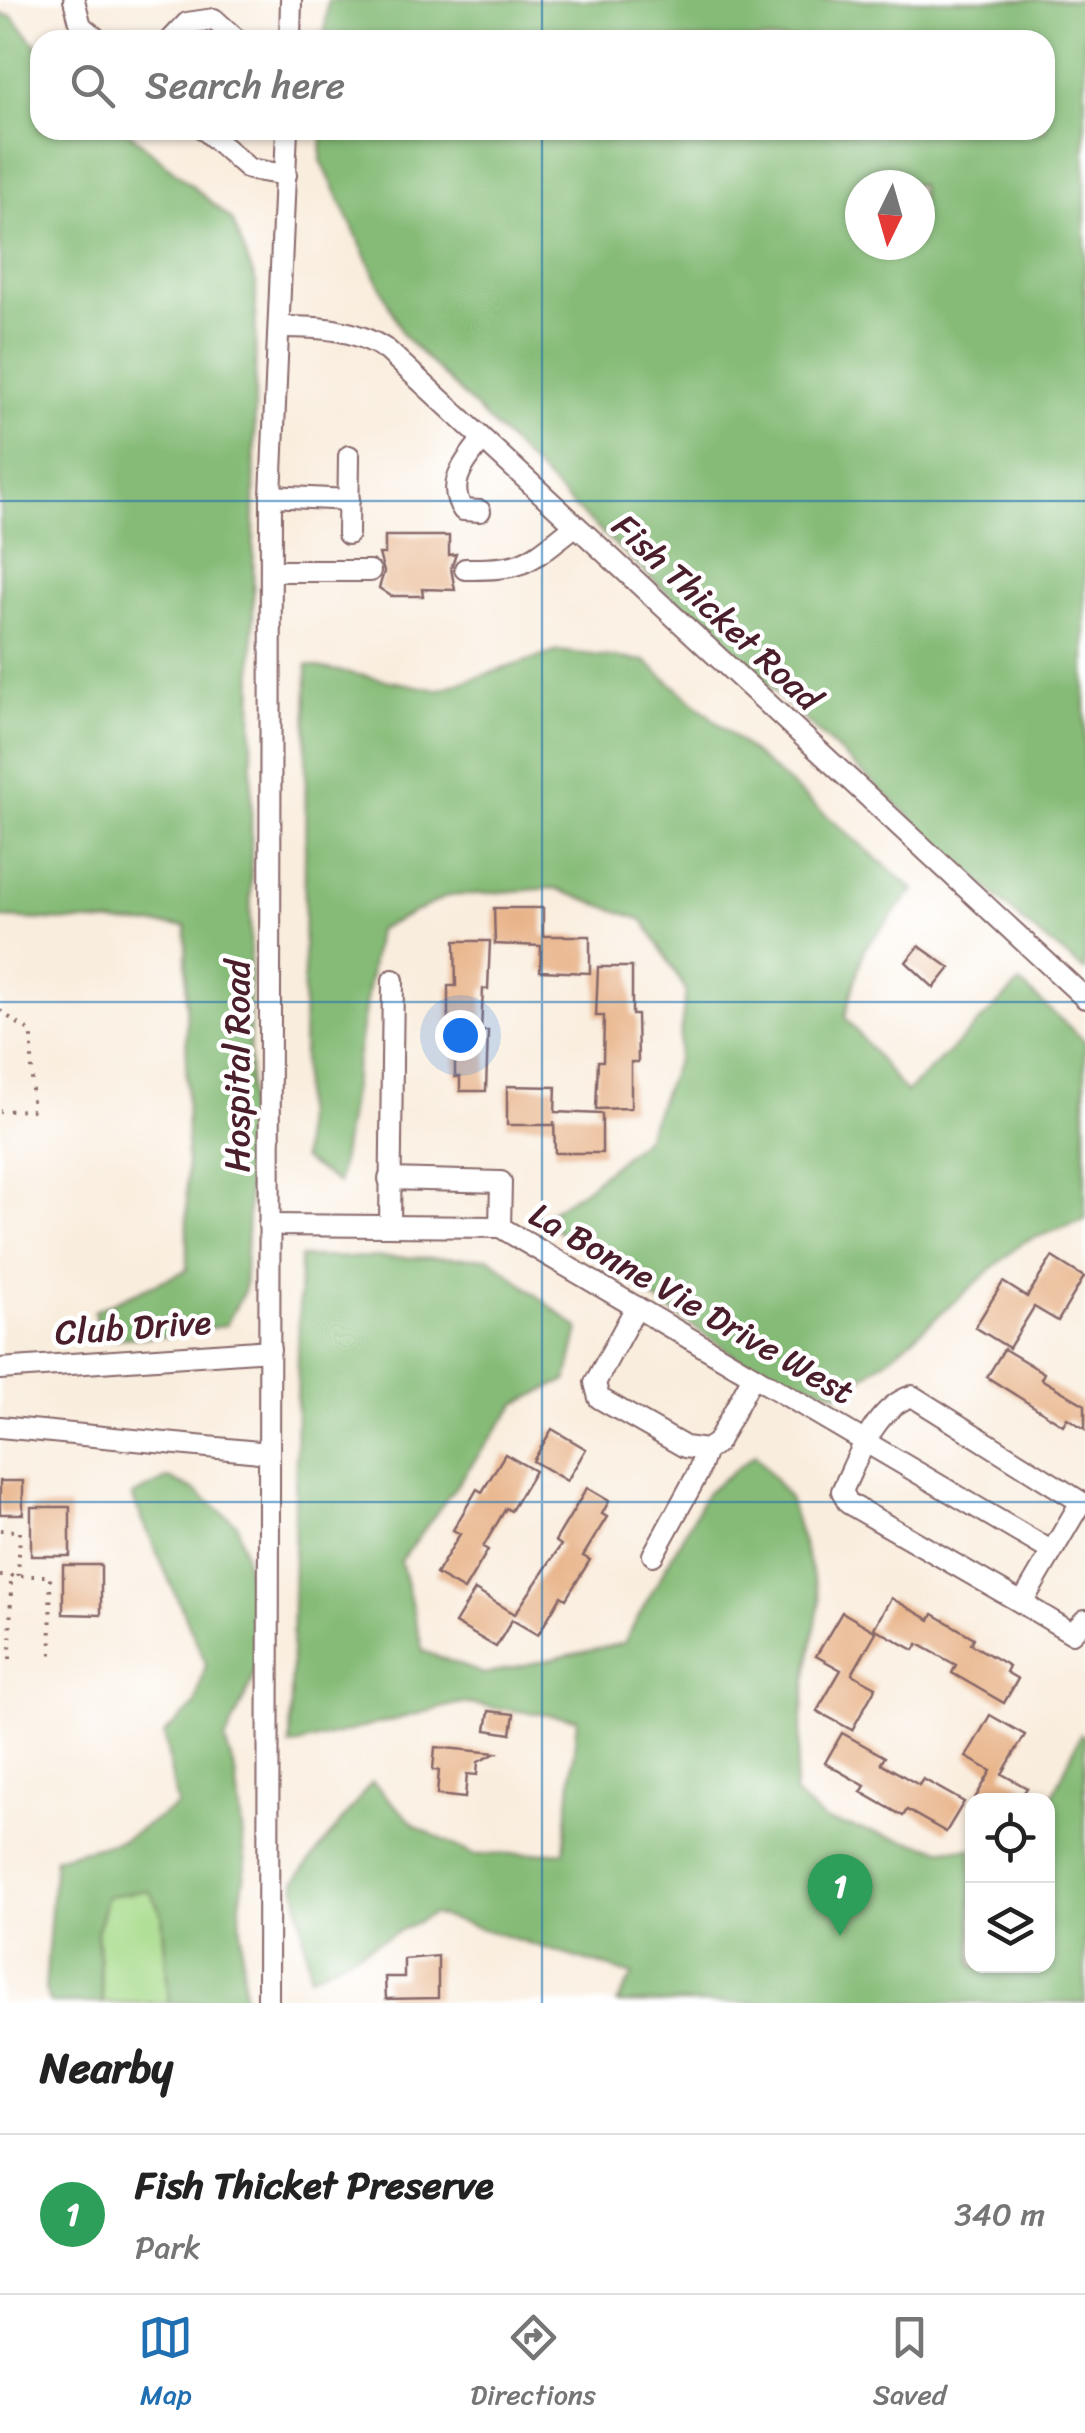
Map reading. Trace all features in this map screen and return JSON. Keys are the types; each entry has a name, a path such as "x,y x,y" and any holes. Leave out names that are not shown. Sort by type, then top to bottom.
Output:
{"street":[{"path":"74,0 81,26 86,30"},
{"path":"290,30 292,0"},
{"path":"184,30 187,23 214,19 227,30"},
{"path":"216,140 249,169 286,175"},
{"name":"Hospital Road","path":"268,2003 271,496 287,140"},
{"name":"Fish Thicket Road","path":"280,326 332,329 368,338 404,364 1085,998"},
{"path":"480,511 463,510 457,500 456,482 460,469 482,440"},
{"path":"348,534 349,456"},
{"path":"271,496 349,500"},
{"path":"465,569 513,569 575,526"},
{"path":"271,571 370,571"},
{"path":"390,1226 392,980"},
{"path":"390,1179 501,1182 500,1228"},
{"name":"La Bonne Vie Drive West","path":"269,1225 500,1228 1051,1552"},
{"path":"636,1307 595,1383 599,1398 685,1447 706,1450"},
{"name":"Club Drive","path":"0,1369 270,1350"},
{"path":"653,1555 697,1475 706,1450 717,1443 753,1376"},
{"path":"1022,1603 1083,1503 912,1396 898,1400 866,1442 842,1491 848,1503 1072,1632 1085,1620"},
{"path":"0,1428 270,1452"}],"path":[{"path":"0,1011 32,1032 32,1110 0,1111"},
{"path":"0,1530 20,1531 18,1576"},
{"path":"0,1576 50,1576 50,1659"},
{"path":"10,1576 10,1659"}],"green space":[{"path":"328,0 1085,0 1085,971 1029,927 571,504 403,335 321,160 322,140 1055,140 1055,30 325,30"},
{"path":"0,14 12,16 30,38 30,140 138,140 232,220 256,282 248,1216 244,1291 226,1325 170,1336 99,1339 94,1311 187,1270 186,926 0,918"},
{"path":"558,651 645,661 914,890 864,949 845,1017 906,1093 1020,983 1085,1041 1085,1220 1023,1242 898,1351 840,1394 745,1363 557,1230 545,1215 585,1189 645,1138 677,1060 686,990 643,920 553,888 448,896 377,930 338,1183 302,1159 307,665 438,690"},
{"path":"300,1257 490,1258 579,1329 567,1380 516,1404 401,1561 423,1651 484,1674 624,1643 707,1492 755,1454 789,1498 820,1600 806,1681 794,1794 824,1820 940,1849 965,1849 965,1973 1055,1973 1054,1793 1081,1734 1085,1737 1085,2003 617,2003 633,1975 433,1914 310,1976 295,1881 372,1782 416,1826 474,1855 564,1852 577,1719 461,1703 290,1746"},
{"path":"169,1478 196,1491 238,1525 262,1637 251,1683 225,1741 236,1775 246,1866 240,1904 244,2003 169,2003 162,1914 149,1890 107,1896 97,1932 103,2003 50,2003 45,1989 55,1858 123,1840 177,1806 164,1734 195,1705 206,1664 132,1496"},
{"path":"149,1890 162,1914 169,2003 103,2003 97,1932 107,1896"}],"building":[{"path":"385,536 449,536 449,555 456,554 451,568 455,590 422,589 423,596 391,596 379,588 384,572 379,554 385,554"},
{"path":"494,908 543,908 543,936 590,936 590,973 540,971 541,946 495,944"},
{"path":"455,941 490,941 481,1031 488,1031 486,1091 460,1091 460,1077 455,1077 455,1033 448,1033 448,986 456,986"},
{"path":"919,946 950,968 934,988 906,962"},
{"path":"598,967 632,967 632,1015 637,1015 638,1062 631,1062 631,1108 596,1109 604,1016 596,1016"},
{"path":"507,1086 556,1087 555,1112 602,1114 602,1153 555,1153 554,1121 554,1125 507,1125"},
{"path":"1052,1257 1084,1277 1058,1321 1034,1307 1009,1348 975,1327 1003,1282 1027,1297"},
{"path":"1004,1349 1044,1373 1041,1379 1085,1405 1085,1429 1067,1418 1063,1425 987,1377"},
{"path":"552,1429 586,1449 567,1481 533,1461"},
{"path":"505,1454 535,1471 511,1511 506,1508 483,1547 488,1550 464,1590 436,1574 460,1534 453,1530 477,1489 482,1492"},
{"path":"0,1481 23,1481 23,1514 0,1514"},
{"path":"587,1488 609,1501 602,1514 607,1517 583,1556 590,1560 566,1599 561,1596 538,1635 512,1620 496,1647 455,1623 475,1590 515,1614 561,1545 555,1541"},
{"path":"31,1507 70,1507 70,1556 31,1556"},
{"path":"63,1565 101,1565 101,1615 63,1614"},
{"path":"891,1598 930,1620 933,1614 974,1638 971,1644 1009,1666 1006,1672 1018,1679 1004,1703 952,1673 956,1665 918,1644 914,1650 874,1628"},
{"path":"842,1612 876,1632 852,1674 876,1687 852,1730 817,1711 841,1670 816,1656"},
{"path":"489,1711 514,1714 511,1734 486,1730"},
{"path":"990,1715 1025,1735 1002,1774 1027,1788 1024,1793 978,1793 991,1771 966,1757"},
{"path":"842,1733 885,1757 881,1763 919,1785 923,1779 964,1802 946,1832 907,1810 903,1816 861,1792 865,1786 825,1763"},
{"path":"435,1747 496,1753 478,1762 477,1775 467,1774 465,1798 437,1795 439,1770 433,1770"},
{"path":"438,1956 438,1998 386,1999 385,1977 404,1977 404,1959"}],"place":[{"name":"Fish Thicket Preserve","path":"840,1936"}]}
